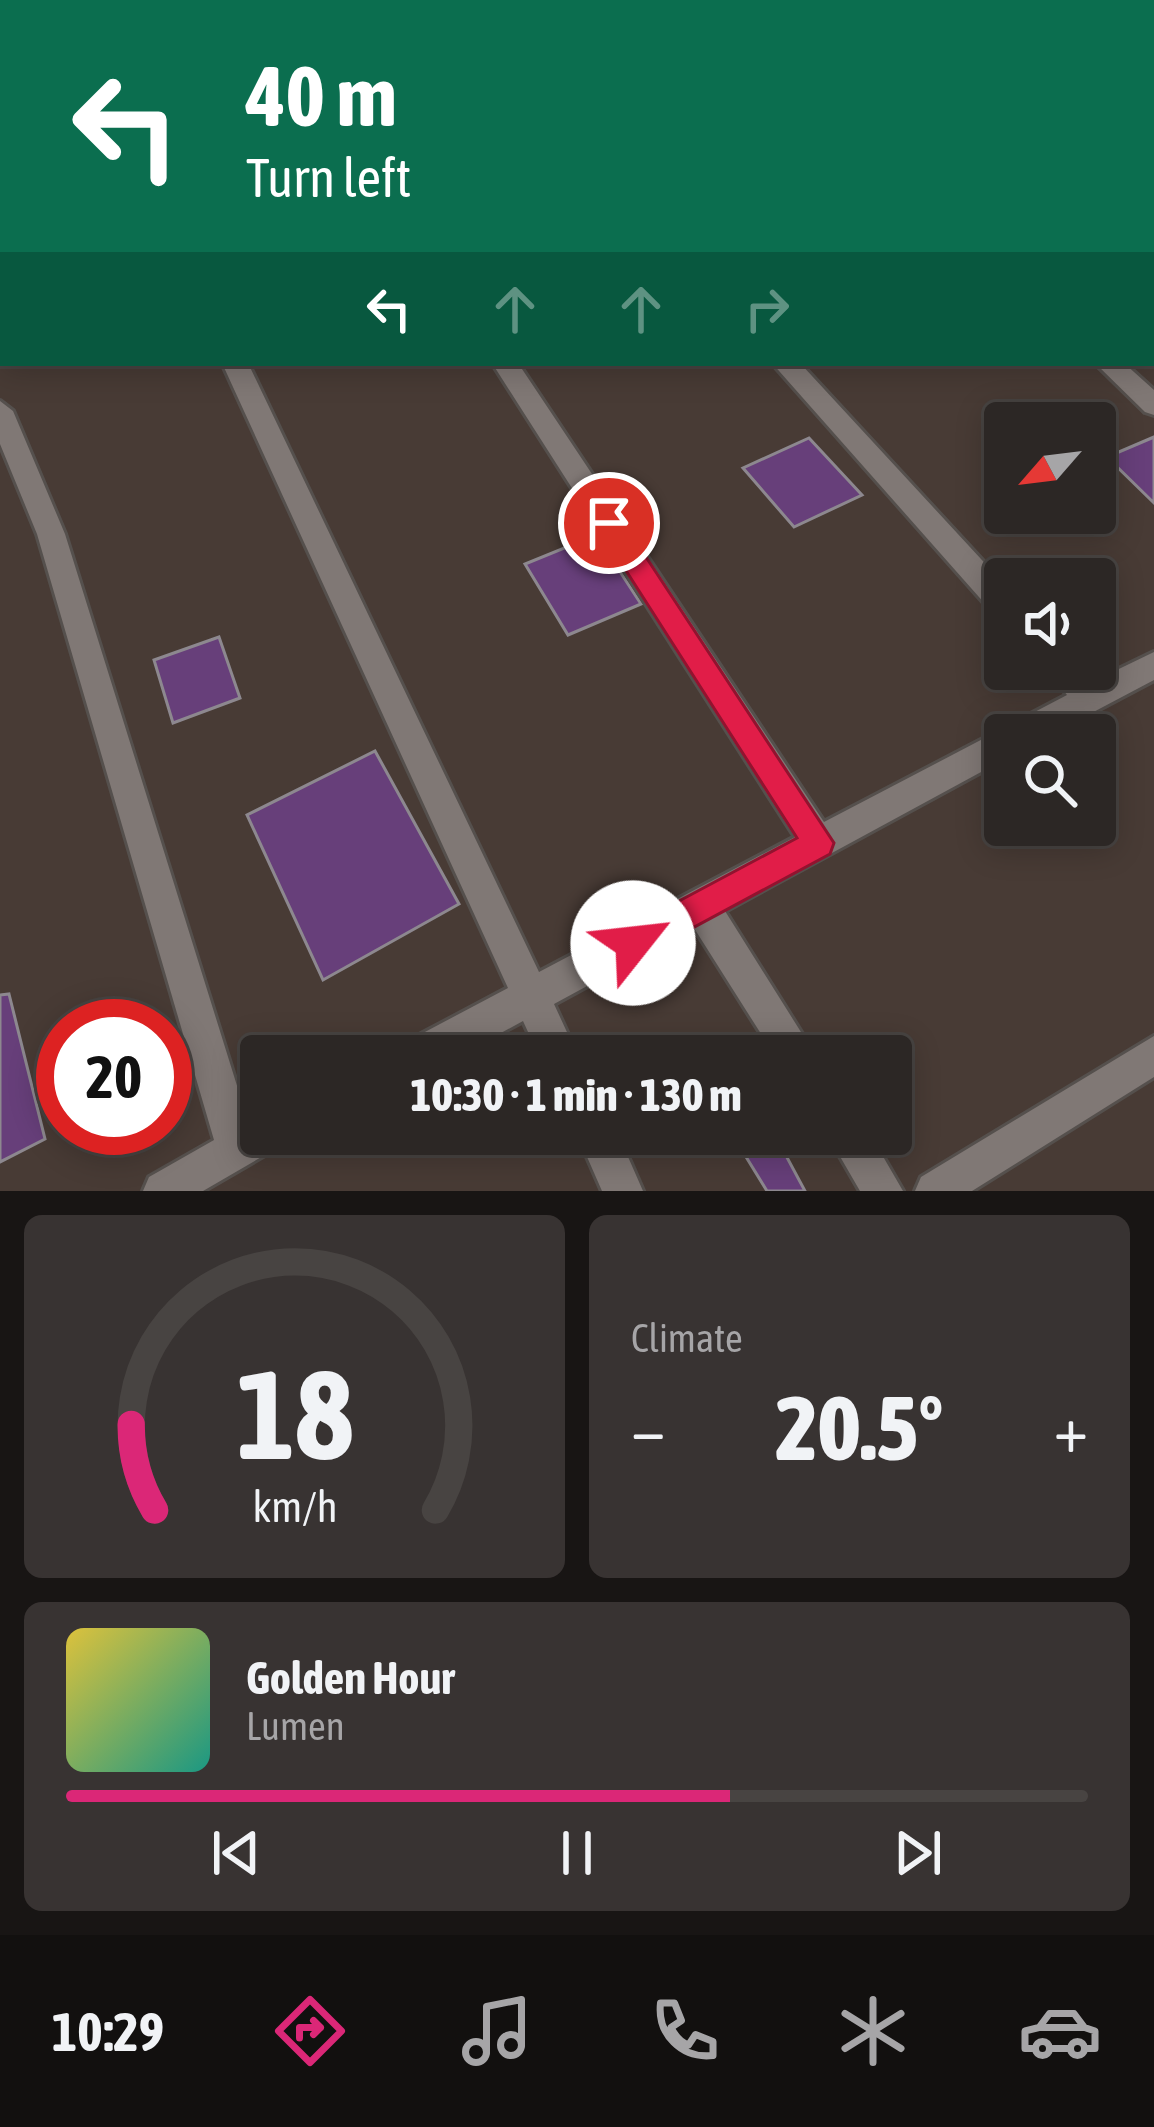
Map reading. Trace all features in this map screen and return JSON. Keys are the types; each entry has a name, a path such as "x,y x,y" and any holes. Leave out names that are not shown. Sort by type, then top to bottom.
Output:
{"lane":[{"path":"236,366 549,1035"},
{"path":"507,366 818,843"},
{"path":"787,366 984,582"},
{"path":"1111,366 1154,405"},
{"path":"0,412 51,534 240,1110"},
{"path":"1058,714 1154,665"},
{"path":"1082,690 1089,697"},
{"path":"462,1035 984,753"},
{"path":"700,905 783,1035"},
{"path":"935,1191 1154,1055"},
{"path":"163,1191 240,1147"},
{"path":"607,1155 623,1191"},
{"path":"860,1155 883,1191"}],"shaded area":[{"path":"0,366 1154,366 1154,1191 0,1191"}],"building":[{"path":"1154,437 1154,503 1116,466 1116,453"},
{"path":"809,438 862,495 794,527 743,468"},
{"path":"596,535 641,604 568,635 525,564"},
{"path":"219,637 240,698 173,723 154,660"},
{"path":"375,751 459,904 323,980 247,815"},
{"path":"9,994 36,1103 36,1144 0,1162 0,995"},
{"path":"745,1155 786,1155 805,1191 767,1191"}],"route":[{"path":"609,523 818,843 633,943"}]}
